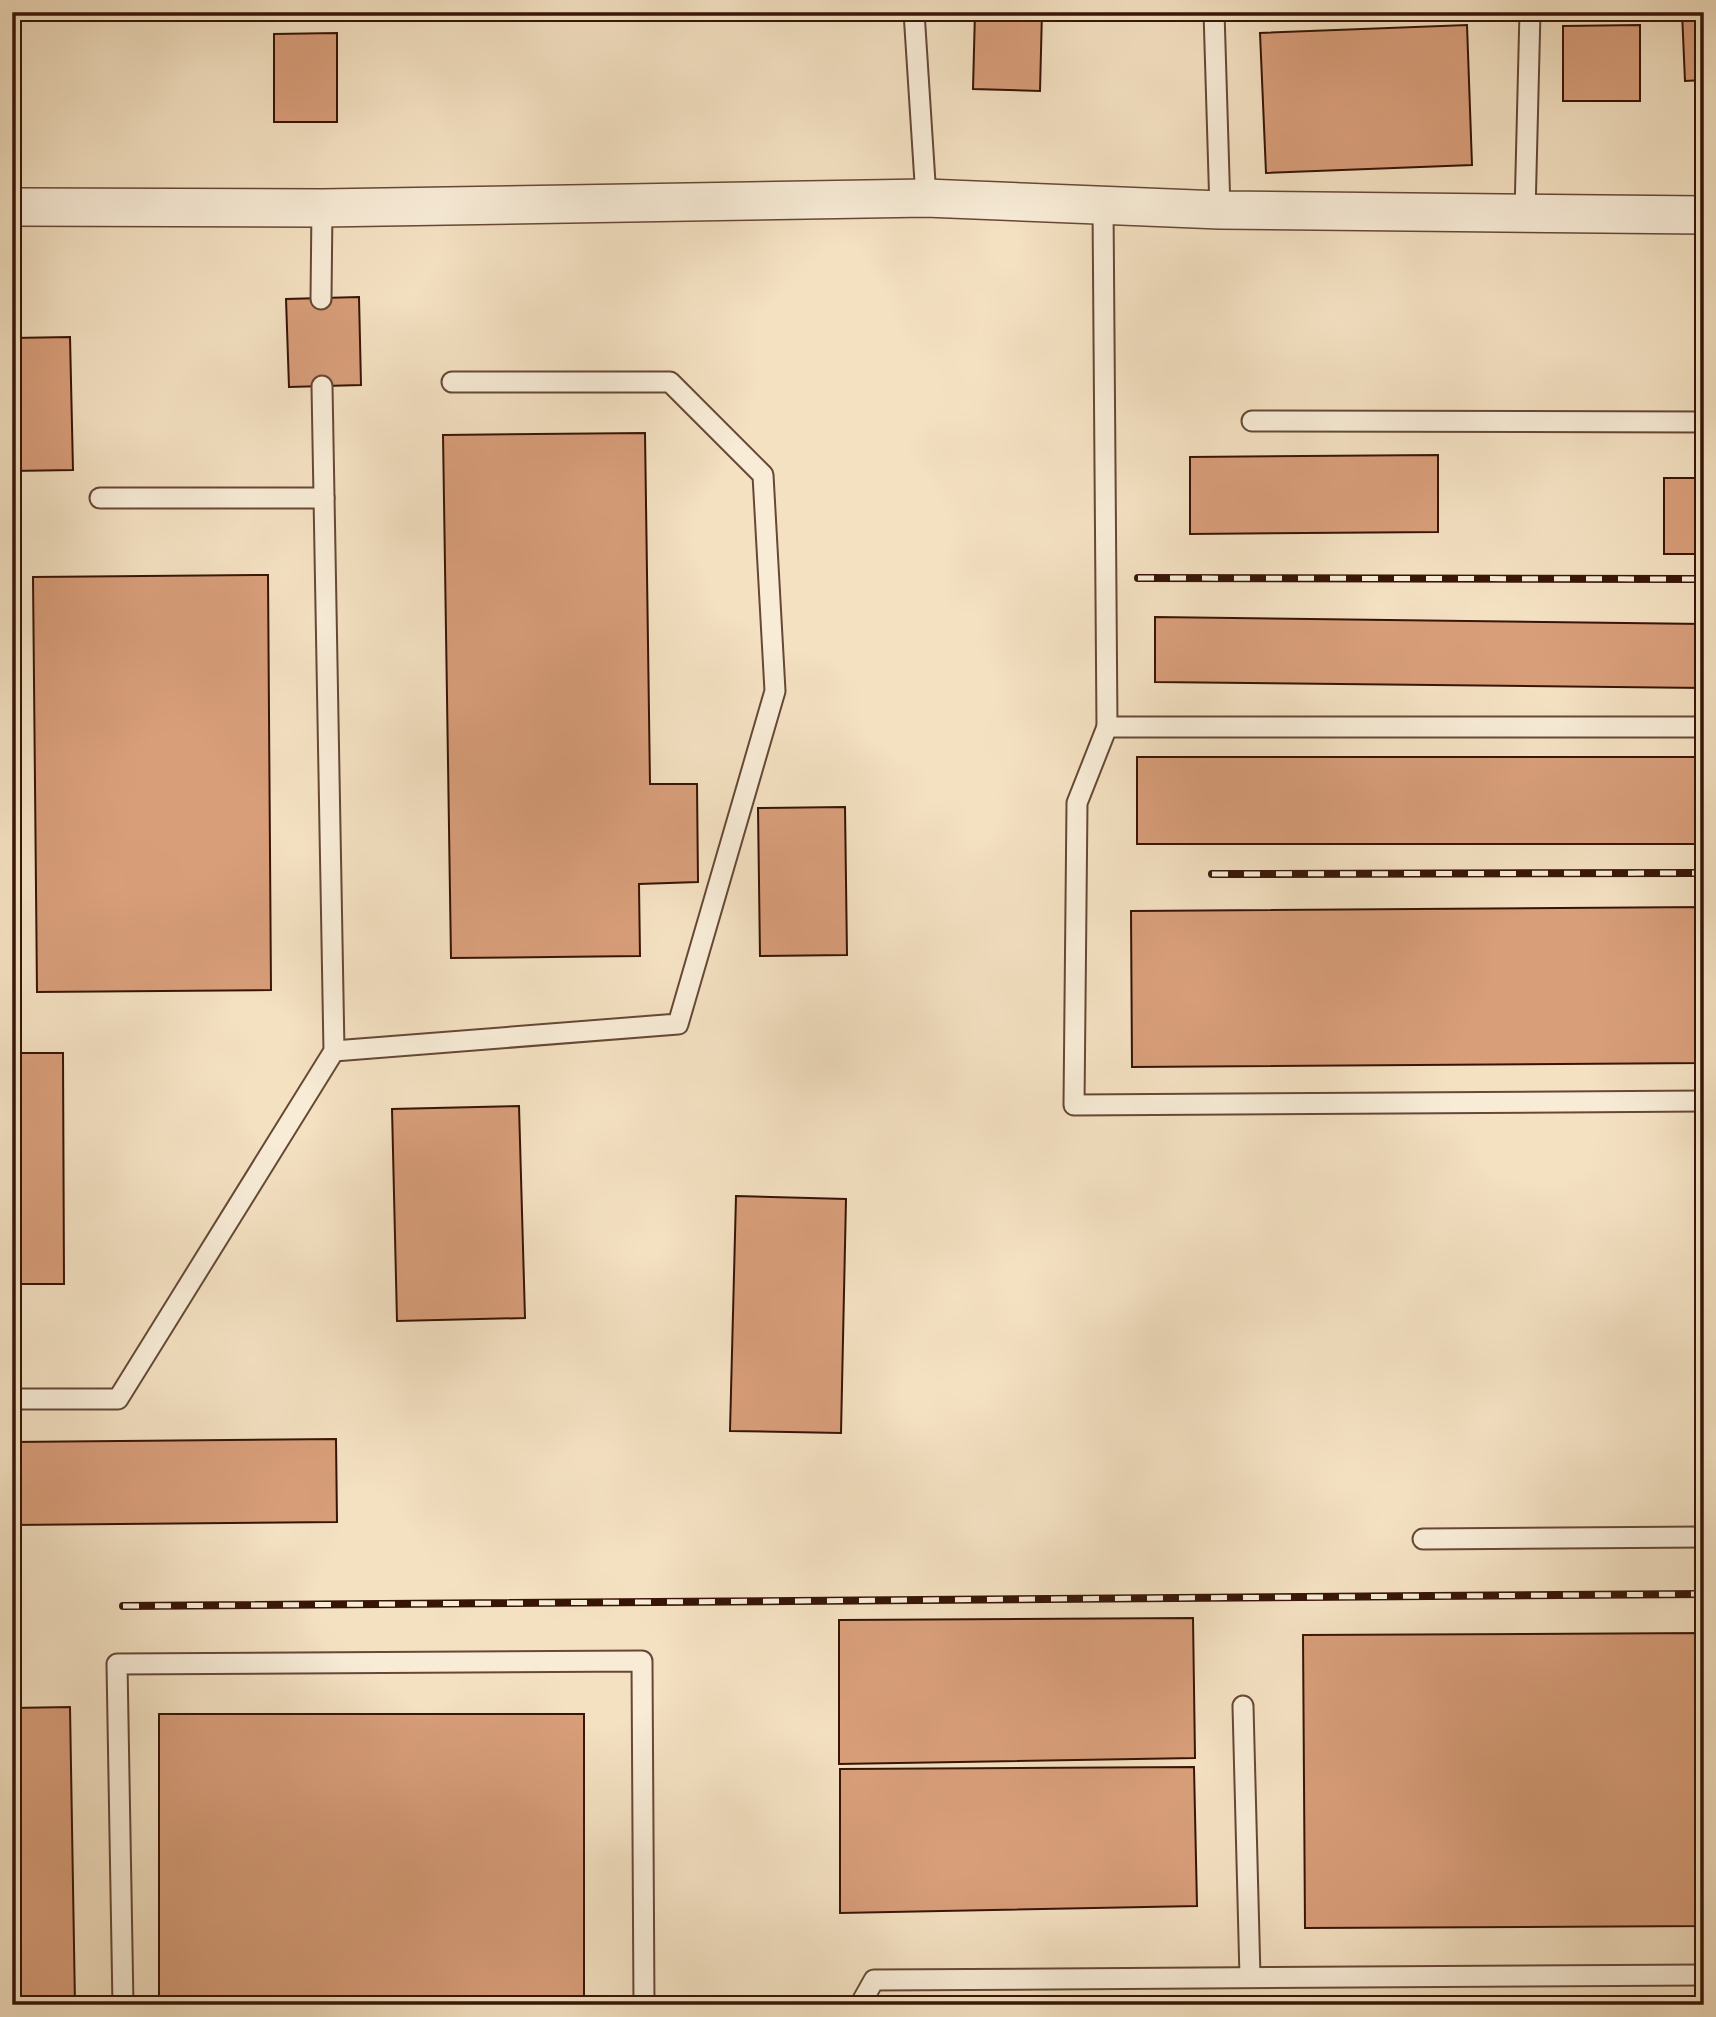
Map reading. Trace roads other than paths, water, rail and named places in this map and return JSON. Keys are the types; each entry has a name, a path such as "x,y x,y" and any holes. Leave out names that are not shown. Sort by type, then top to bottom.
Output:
{"street":[{"path":"12,207 322,208 926,198 1220,210 1704,215"}],"lane":[{"path":"914,12 926,198"},
{"path":"1214,12 1220,210"},
{"path":"1525,213 1530,12"},
{"path":"1103,205 1107,727 1077,803 1074,1105 1704,1101"},
{"path":"321,299 322,208"},
{"path":"334,1051 678,1024 775,691 763,475 670,382 452,382"},
{"path":"12,1399 118,1399 334,1051 322,386"},
{"path":"1252,421 1704,422"},
{"path":"100,498 324,498"},
{"path":"1107,727 1704,727"},
{"path":"1423,1539 1704,1537"},
{"path":"123,2005 117,1664 642,1661 644,2005"},
{"path":"1243,1706 1250,1977"},
{"path":"860,2005 874,1980 1704,1975"}],"railway":[{"path":"1138,578 1704,579"},
{"path":"1212,874 1704,873"},
{"path":"123,1606 1704,1594"}]}
